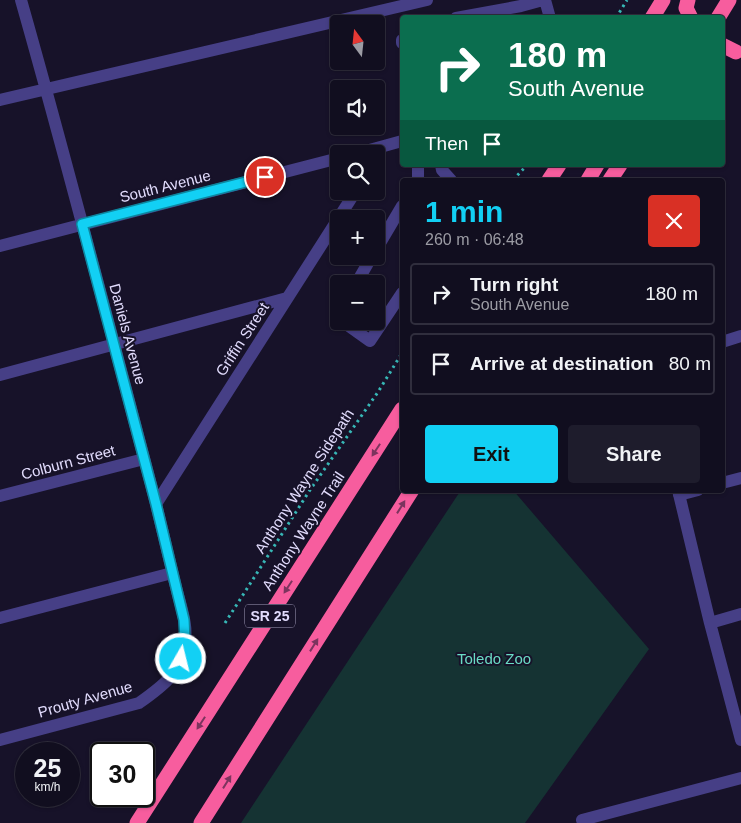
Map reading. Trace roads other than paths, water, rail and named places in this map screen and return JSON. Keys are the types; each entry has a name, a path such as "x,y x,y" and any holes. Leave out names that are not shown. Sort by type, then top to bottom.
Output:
{"highway":[{"path":"654,15 664,0"},
{"path":"688,0 686,8 690,15"},
{"path":"720,15 729,0"},
{"path":"589,178 596,167"},
{"path":"611,178 619,167"},
{"name":"Anthony Wayne Trail","path":"137,823 400,412"},
{"path":"201,823 410,493"}],"street":[{"name":"Daniels Avenue","path":"21,0 156,504 184,620 185,641 181,659 172,676"},
{"path":"0,100 427,0"},
{"path":"502,14 521,6 544,0 549,15"},
{"path":"385,146 400,143"},
{"name":"South Avenue","path":"0,246 330,160"},
{"path":"441,167 449,178"},
{"name":"Griffin Street","path":"156,504 350,200"},
{"path":"385,235 400,209"},
{"path":"385,318 400,295"},
{"path":"0,375 287,298"},
{"path":"355,330 370,341 377,330"},
{"path":"725,341 741,336"},
{"name":"Colburn Street","path":"0,496 144,459"},
{"path":"725,482 741,478"},
{"path":"678,493 741,740"},
{"path":"0,618 172,573"},
{"path":"710,623 741,614"},
{"name":"Prouty Avenue","path":"0,740 139,703 158,690 172,676"},
{"path":"582,820 741,778"}],"park label":[{"name":"Toledo Zoo","path":"494,658"}]}
